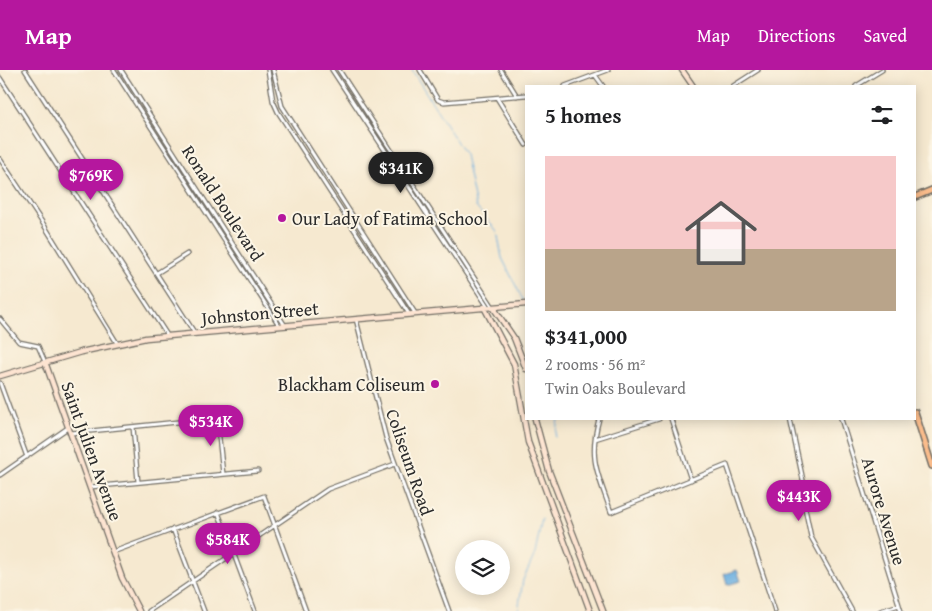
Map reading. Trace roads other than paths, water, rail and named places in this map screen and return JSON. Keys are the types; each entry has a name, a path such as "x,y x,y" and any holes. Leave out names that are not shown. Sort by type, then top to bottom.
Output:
{"main road":[{"path":"916,197 932,190"},
{"path":"916,415 932,466"}],"street":[{"path":"26,70 194,332"},
{"name":"Ronald Boulevard","path":"114,70 243,270 282,325"},
{"name":"Ronald Boulevard","path":"121,70 248,267 282,325"},
{"path":"268,70 273,101 278,112 412,314"},
{"path":"274,70 282,106 412,314"},
{"path":"332,70 488,307 514,338 525,366"},
{"path":"338,70 488,307 514,364 520,384 524,422 536,462 590,611"},
{"path":"420,70 440,102 525,95"},
{"path":"500,70 517,96"},
{"path":"567,85 608,70"},
{"path":"682,70 692,85"},
{"path":"735,85 758,70"},
{"path":"858,85 882,70"},
{"path":"596,73 602,85"},
{"path":"0,78 166,335"},
{"path":"133,100 138,96"},
{"path":"497,98 525,143"},
{"path":"170,158 175,154"},
{"path":"0,159 44,225 116,343"},
{"path":"207,214 212,211"},
{"path":"157,273 187,254"},
{"path":"243,270 248,267"},
{"name":"Johnston Street","path":"0,376 116,343 166,335 525,304"},
{"name":"Coliseum Road","path":"356,318 380,422 449,611"},
{"name":"Saint Julien Avenue","path":"0,319 19,342 38,346 69,427 122,578 139,611"},
{"path":"0,383 27,456"},
{"path":"71,433 236,416"},
{"path":"218,419 223,474"},
{"path":"535,420 546,459 603,611"},
{"path":"599,420 594,457 611,512 727,465 775,611"},
{"path":"595,439 656,420"},
{"path":"671,420 690,480"},
{"path":"790,420 803,480 805,508 812,537 852,611"},
{"name":"Aurore Avenue","path":"841,420 901,611"},
{"path":"0,475 69,427"},
{"path":"133,427 138,482"},
{"path":"536,462 546,459"},
{"path":"149,611 328,489 395,464"},
{"path":"90,487 258,471"},
{"path":"113,552 264,496 306,611"},
{"path":"218,512 255,611"},
{"path":"174,529 204,611"},
{"path":"579,582 590,577"},
{"path":"880,611 899,605"}],"water":[{"path":"737,570 741,581 727,585 724,574"}],"waterway":[{"path":"412,70 465,155 476,207 497,231 502,258 524,302"},
{"path":"555,437 558,420"},
{"path":"518,611 523,580 535,554 542,519"}],"place":[{"name":"Our Lady of Fatima School","path":"282,218"},
{"name":"Blackham Coliseum","path":"435,384"}]}
